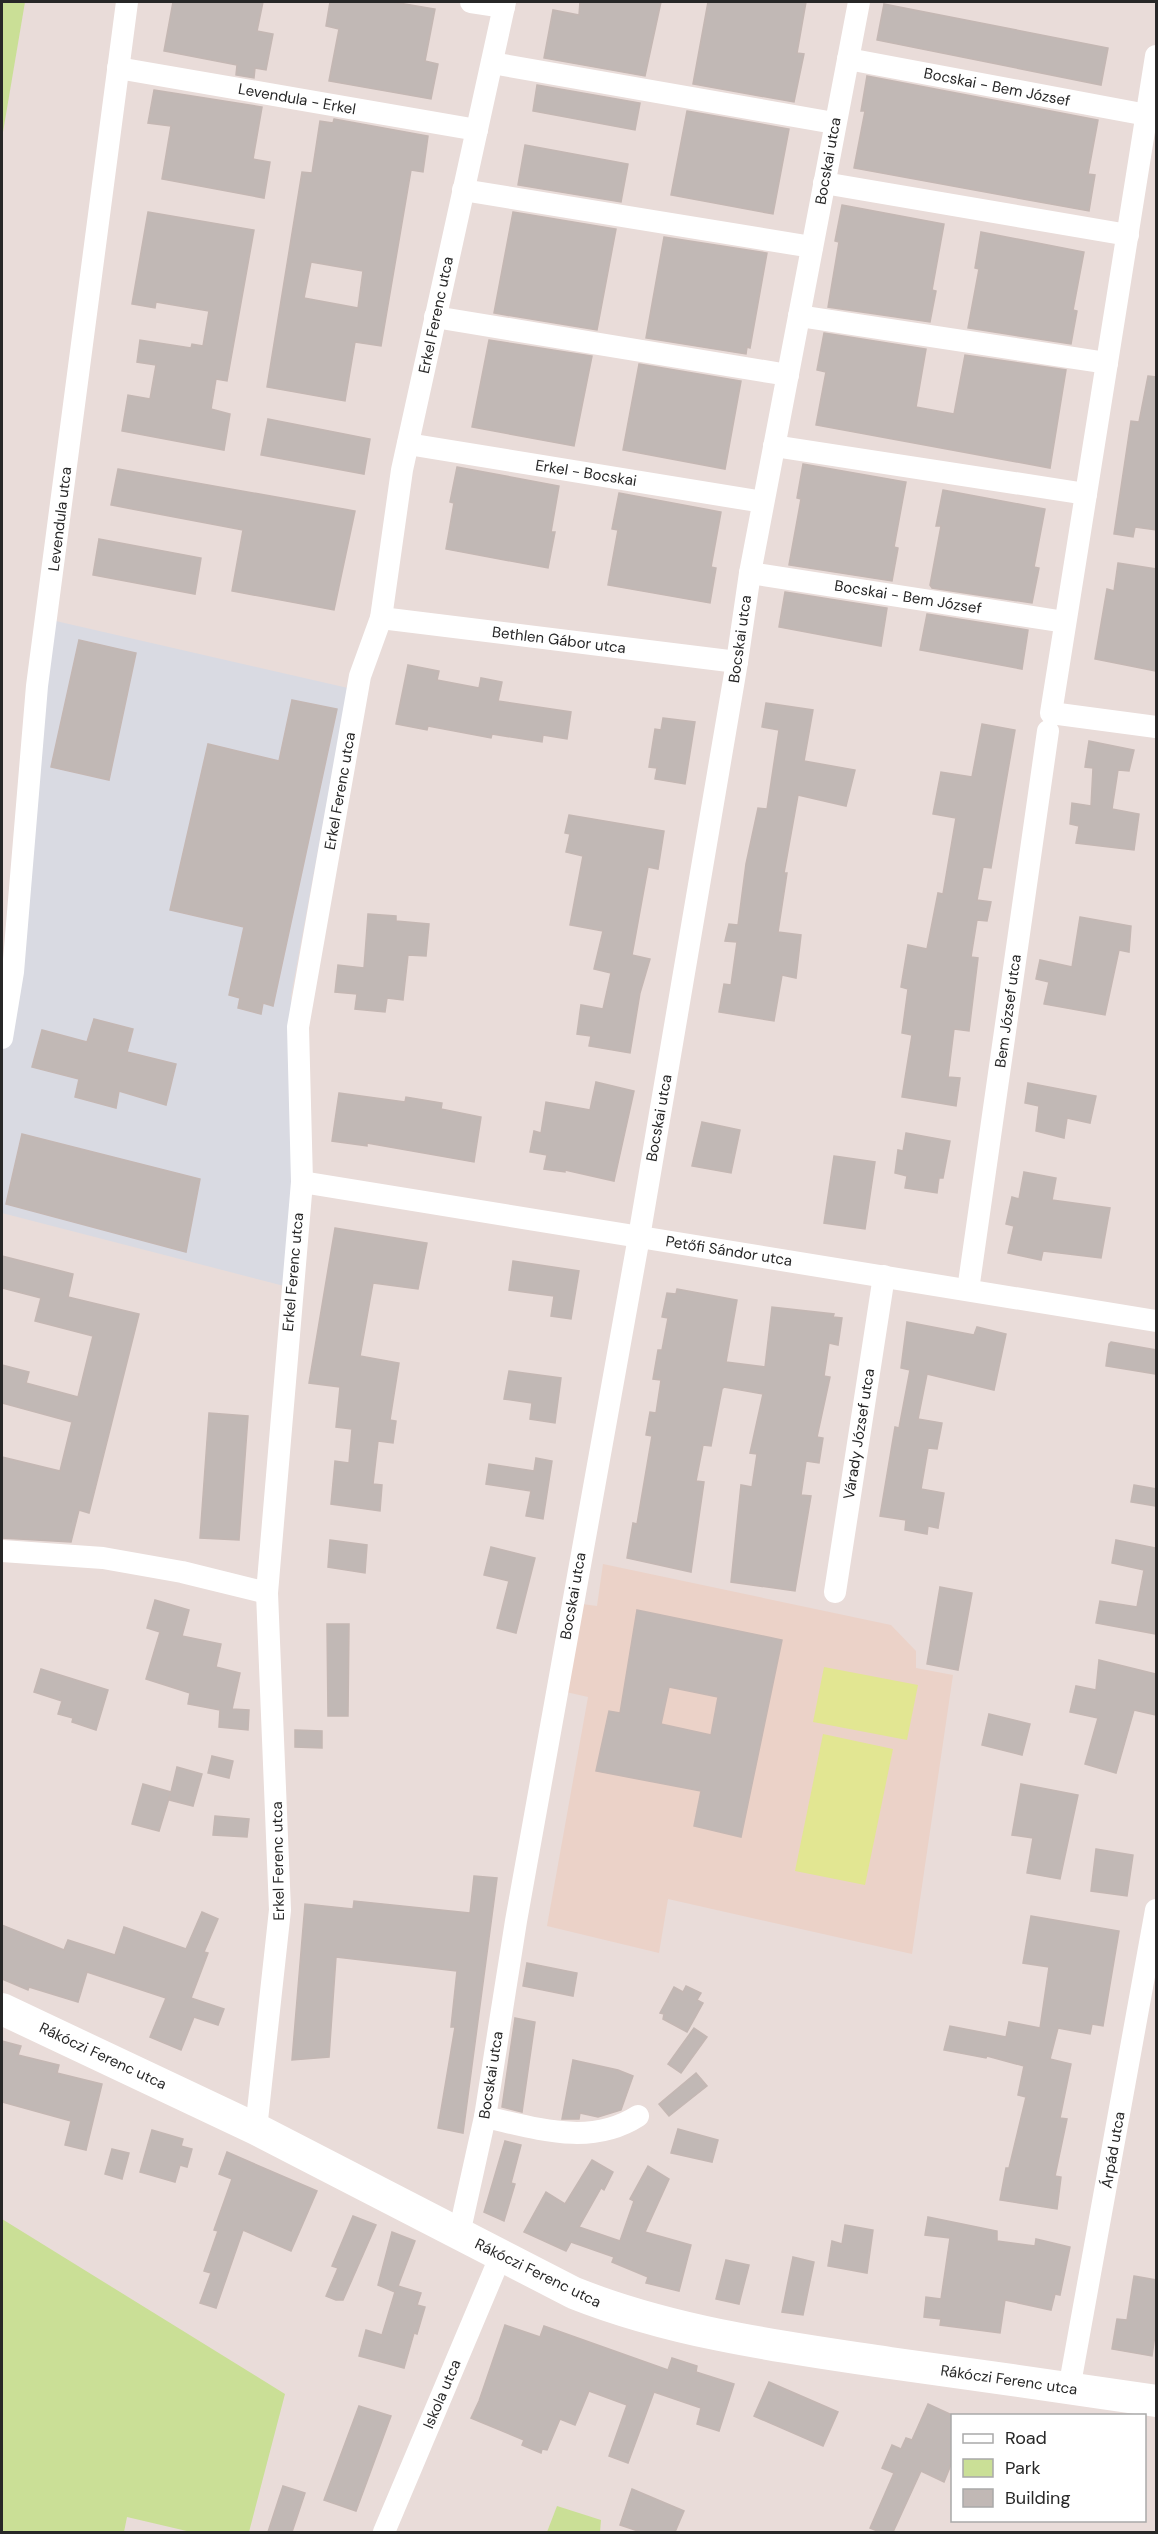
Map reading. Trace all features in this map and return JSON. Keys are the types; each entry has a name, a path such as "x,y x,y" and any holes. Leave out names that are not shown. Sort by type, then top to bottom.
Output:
{"main road":[{"name":"Rákóczi Ferenc utca","path":"2,2009 256,2129 574,2293 624,2313 685,2329 830,2354 1156,2401"}],"street":[{"name":"Levendula utca","path":"2,1038 13,972 37,686 127,2"},
{"path":"471,2 504,4"},
{"name":"Bocskai utca","path":"459,2235 484,2117 578,1564 639,1237 737,662 750,573 834,123 859,2"},
{"name":"Erkel Ferenc utca","path":"256,2129 280,1910 267,1593 302,1182 298,1027 360,676 381,618 408,444 504,4"},
{"name":"Bem József utca","path":"968,1290 1049,722 1156,56"},
{"name":"Bocskai - Bem József","path":"848,59 1147,115"},
{"path":"492,63 834,123"},
{"name":"Levendula - Erkel","path":"118,68 477,130"},
{"path":"824,183 1128,235"},
{"path":"463,190 812,248"},
{"path":"799,316 1107,363"},
{"path":"435,317 788,375"},
{"name":"Erkel - Bocskai","path":"408,444 763,502"},
{"path":"774,446 1086,494"},
{"name":"Bocskai - Bem József","path":"750,573 1065,622"},
{"name":"Bethlen Gábor utca","path":"381,618 737,662"},
{"path":"1049,722 1156,727"},
{"name":"Petőfi Sándor utca","path":"302,1182 1156,1321"},
{"name":"Várady József utca","path":"835,1592 884,1276"},
{"path":"2,1551 103,1558 182,1572 267,1593"},
{"name":"Árpád utca","path":"1069,2389 1156,1910"},
{"path":"484,2117 564,2134 616,2128 638,2116"},
{"name":"Iskola utca","path":"384,2532 501,2255"}],"shaded area":[{"path":"47,619 348,688 291,996 300,1200 292,1288 2,1213 2,1038"},
{"path":"603,1564 891,1625 916,1651 916,1668 953,1675 912,1954 668,1899 659,1953 547,1926 588,1697 566,1692 582,1604 597,1606"}],"green space":[{"path":"2,2 25,2 2,138"},
{"path":"824,1667 918,1685 907,1740 813,1722"},
{"path":"823,1734 893,1749 865,1885 795,1871"},
{"path":"2,2219 285,2394 249,2532 191,2532 127,2517 124,2532 2,2532"},
{"path":"557,2506 601,2520 600,2532 547,2532"}],"building":[{"path":"173,2 263,2 257,31 273,34 266,70 255,68 254,78 236,75 237,65 164,51"},
{"path":"330,2 393,2 435,9 425,61 438,64 431,99 329,81 339,29 326,26"},
{"path":"580,2 661,2 645,76 544,58 553,10 579,15"},
{"path":"708,2 806,2 797,53 804,54 794,102 693,84"},
{"path":"884,4 1108,48 1101,85 877,40"},
{"path":"867,76 1098,120 1088,174 1095,175 1089,211 854,168 865,111 861,111"},
{"path":"537,85 640,103 635,130 533,111"},
{"path":"154,90 262,107 253,159 270,162 264,198 162,179 171,126 148,123"},
{"path":"687,111 789,129 773,214 671,195"},
{"path":"334,119 428,136 423,172 411,170 381,346 355,342 345,401 267,387 302,172 312,173 320,121 333,123","holes":["311,262 363,271 358,308 304,298"]},
{"path":"525,145 628,164 621,202 518,185"},
{"path":"842,205 944,224 932,290 936,291 930,322 828,307 839,242 835,241"},
{"path":"148,212 254,230 227,381 216,379 211,409 230,414 224,450 122,431 128,395 150,399 156,365 137,362 140,340 191,348 192,344 203,346 209,311 156,302 155,308 132,304"},
{"path":"513,212 616,229 597,330 494,313"},
{"path":"981,232 1084,252 1073,310 1077,311 1071,344 968,328 979,269 975,268"},
{"path":"664,237 767,253 750,348 747,347 746,354 646,338"},
{"path":"824,333 926,349 916,407 954,414 965,355 1066,370 1050,468 816,425 826,372 817,370"},
{"path":"489,340 592,356 574,446 472,427"},
{"path":"639,364 741,381 725,469 623,450"},
{"path":"1148,376 1156,377 1156,530 1135,527 1133,537 1114,534 1131,421 1139,422"},
{"path":"268,419 370,439 364,474 261,455"},
{"path":"803,464 906,482 894,547 898,548 892,581 789,565 801,499 797,498"},
{"path":"457,467 559,486 551,532 555,532 548,568 446,549 454,503 450,502"},
{"path":"118,469 355,511 334,610 232,591 243,530 111,505"},
{"path":"943,490 1045,509 1034,567 1039,568 1032,603 932,588 930,585 941,526 936,526"},
{"path":"619,493 721,512 711,567 716,568 710,603 608,585 618,530 612,529"},
{"path":"99,539 201,558 195,594 93,575"},
{"path":"1118,563 1156,569 1156,671 1095,659 1107,589 1114,591"},
{"path":"785,592 887,608 881,646 779,627"},
{"path":"927,614 1028,630 1022,669 920,650"},
{"path":"79,640 136,653 109,780 51,767"},
{"path":"408,665 439,671 437,680 479,688 481,678 502,682 498,701 571,712 567,739 543,735 542,742 492,734 491,738 428,726 427,730 396,724"},
{"path":"292,700 337,709 273,1006 263,1003 261,1014 238,1008 240,998 229,995 244,927 170,910 208,744 279,761"},
{"path":"766,703 813,710 804,761 855,770 846,806 798,795 784,873 787,873 778,932 801,935 796,978 782,975 774,1021 719,1012 724,984 731,985 737,942 725,941 729,924 738,925 746,864 758,808 767,809 779,730 762,727"},
{"path":"663,718 695,722 685,784 655,779 657,768 649,767 655,729 661,730"},
{"path":"982,724 1015,730 991,868 983,867 977,900 991,902 987,921 977,920 971,957 978,958 969,1031 954,1029 948,1077 960,1078 956,1106 902,1097 912,1035 902,1033 908,989 901,987 908,945 927,949 938,893 943,894 956,818 933,814 941,772 972,777"},
{"path":"1089,741 1134,750 1129,771 1118,770 1112,809 1139,814 1134,850 1076,843 1079,826 1070,824 1072,803 1091,806 1093,768 1085,767"},
{"path":"569,815 664,831 658,869 648,867 632,955 650,959 640,993 630,1053 589,1046 591,1036 577,1034 581,1005 603,1009 611,973 594,969 603,931 570,925 583,856 566,852 570,834 565,833"},
{"path":"368,914 396,916 396,921 429,924 426,956 408,955 403,1000 387,998 385,1012 355,1009 357,994 335,992 338,965 364,968"},
{"path":"1080,917 1131,926 1129,952 1119,950 1105,1015 1044,1004 1049,982 1036,979 1040,960 1072,967"},
{"path":"94,1019 133,1029 127,1052 176,1064 166,1105 119,1091 116,1108 75,1097 79,1079 32,1067 42,1030 87,1042"},
{"path":"596,1082 634,1091 614,1181 565,1170 565,1172 544,1169 547,1155 530,1152 534,1131 541,1133 546,1102 590,1110"},
{"path":"1028,1083 1096,1096 1090,1123 1067,1118 1064,1138 1036,1131 1039,1106 1025,1103"},
{"path":"339,1093 405,1102 406,1097 442,1103 441,1109 481,1117 474,1162 367,1143 367,1146 332,1141"},
{"path":"702,1122 740,1130 731,1173 692,1166"},
{"path":"906,1133 950,1141 943,1178 939,1178 937,1193 905,1188 907,1176 895,1173 898,1150 903,1151"},
{"path":"22,1134 200,1179 186,1252 6,1204"},
{"path":"834,1156 875,1162 865,1229 824,1223"},
{"path":"1024,1172 1056,1178 1052,1200 1110,1208 1101,1258 1043,1251 1041,1260 1008,1253 1014,1226 1006,1224 1012,1197 1019,1199"},
{"path":"335,1228 427,1243 418,1289 373,1283 360,1356 399,1363 390,1420 396,1421 393,1443 378,1441 373,1484 382,1485 380,1511 331,1504 335,1461 349,1463 352,1429 336,1427 340,1387 309,1383"},
{"path":"2,1256 73,1274 68,1297 139,1314 89,1513 79,1510 71,1542 2,1538 2,1457 60,1471 72,1422 2,1403 2,1365 29,1372 26,1383 78,1397 93,1336 35,1321 41,1298 2,1288"},
{"path":"513,1261 579,1271 571,1319 551,1316 554,1296 509,1290"},
{"path":"677,1289 737,1300 726,1362 765,1367 772,1307 834,1314 833,1317 842,1318 838,1345 829,1343 824,1376 830,1377 817,1437 823,1438 819,1463 806,1461 801,1495 811,1496 795,1591 731,1582 741,1485 752,1487 757,1454 750,1453 763,1394 724,1387 722,1389 711,1446 703,1445 696,1481 704,1482 691,1572 627,1558 633,1523 637,1524 652,1436 646,1435 650,1412 656,1413 661,1380 653,1379 658,1350 662,1350 668,1318 662,1317 667,1293 676,1294"},
{"path":"907,1322 974,1335 977,1327 1006,1334 994,1390 927,1374 918,1419 942,1423 937,1449 928,1448 921,1489 944,1493 938,1528 928,1526 927,1534 905,1530 906,1520 880,1516 895,1427 899,1428 910,1370 901,1368"},
{"path":"1111,1342 1156,1350 1156,1374 1106,1366"},
{"path":"509,1371 561,1378 555,1423 530,1419 532,1403 504,1399"},
{"path":"209,1413 248,1416 239,1540 200,1538"},
{"path":"536,1458 552,1461 543,1519 526,1516 531,1491 486,1484 489,1464 534,1471"},
{"path":"1134,1485 1156,1489 1156,1506 1131,1502"},
{"path":"330,1540 367,1545 365,1573 328,1567"},
{"path":"1116,1540 1156,1548 1156,1634 1096,1623 1100,1601 1137,1607 1144,1570 1112,1563"},
{"path":"491,1547 535,1558 516,1633 497,1628 509,1581 484,1575"},
{"path":"940,1587 972,1593 958,1670 927,1664"},
{"path":"155,1600 189,1610 182,1636 221,1644 216,1667 240,1673 232,1709 249,1710 248,1730 219,1727 220,1710 188,1704 190,1693 146,1679 160,1632 147,1628"},
{"path":"637,1610 782,1640 741,1837 694,1826 701,1791 596,1771 609,1711 620,1713","holes":["669,1687 718,1697 711,1735 661,1724"]},
{"path":"327,1624 349,1624 348,1716 328,1716"},
{"path":"1099,1660 1156,1674 1156,1715 1134,1710 1116,1773 1085,1764 1098,1718 1070,1712 1076,1686 1096,1690"},
{"path":"41,1669 108,1690 96,1730 72,1722 73,1718 58,1714 62,1701 34,1692"},
{"path":"989,1714 1030,1724 1022,1755 982,1745"},
{"path":"295,1730 322,1731 322,1748 295,1747"},
{"path":"212,1756 233,1761 229,1778 208,1773"},
{"path":"177,1767 202,1774 193,1806 169,1800 170,1795 159,1831 132,1824 143,1784 171,1792"},
{"path":"1021,1784 1078,1795 1060,1879 1027,1873 1033,1838 1012,1835"},
{"path":"215,1816 249,1819 247,1837 213,1835"},
{"path":"1096,1849 1133,1855 1127,1896 1091,1891"},
{"path":"474,1876 497,1878 463,2133 438,2128 455,2027 451,2027 457,1971 336,1957 329,2057 292,2060 305,1904 353,1909 354,1901 470,1913"},
{"path":"202,1912 218,1919 204,1952 208,1953 191,1998 224,2009 218,2025 194,2017 181,2050 150,2037 166,1998 87,1972 78,2002 29,1987 28,1990 2,1979 2,1925 64,1950 68,1940 115,1955 124,1927 186,1949"},
{"path":"1031,1916 1119,1931 1103,2026 1092,2024 1090,2034 1058,2028 1050,2059 1071,2064 1060,2118 1067,2119 1055,2176 1061,2177 1057,2209 1000,2200 1006,2168 1009,2168 1026,2097 1018,2095 1024,2066 987,2056 986,2058 944,2050 950,2026 1006,2037 1009,2022 1040,2028 1049,1967 1023,1963"},
{"path":"527,1963 577,1973 573,1996 523,1986"},
{"path":"686,1986 701,1993 697,2000 703,2003 687,2032 663,2019 664,2014 660,2013 674,1987 683,1992"},
{"path":"515,2018 535,2022 522,2112 502,2107"},
{"path":"694,2028 707,2037 681,2073 668,2064"},
{"path":"2,2041 21,2046 18,2055 59,2065 57,2073 102,2084 86,2150 65,2145 71,2121 2,2102"},
{"path":"573,2060 618,2070 633,2076 621,2110 598,2117 580,2113 579,2119 562,2119"},
{"path":"696,2073 707,2086 669,2116 659,2104"},
{"path":"678,2129 718,2140 712,2162 671,2153"},
{"path":"152,2130 183,2139 181,2146 192,2149 187,2167 180,2165 175,2182 140,2172"},
{"path":"505,2141 521,2145 511,2183 515,2184 504,2221 484,2212"},
{"path":"112,2149 129,2153 122,2179 105,2174"},
{"path":"227,2152 317,2191 291,2251 243,2230 216,2308 200,2303 211,2273 204,2271 218,2231 214,2230 232,2179 219,2174"},
{"path":"592,2160 613,2172 604,2190 601,2188 579,2227 620,2241 634,2201 630,2199 648,2166 669,2179 645,2232 691,2245 679,2291 646,2283 648,2277 612,2262 614,2257 571,2242 566,2251 524,2232 546,2192 565,2204"},
{"path":"353,2216 376,2225 343,2300 336,2300 326,2296 338,2268 332,2266"},
{"path":"928,2217 997,2231 997,2241 1035,2246 1036,2239 1070,2247 1060,2295 1055,2294 1051,2310 1005,2300 1000,2333 940,2325 941,2319 924,2317 926,2297 941,2299 950,2238 925,2235"},
{"path":"845,2225 873,2230 867,2273 828,2266 832,2241 842,2244"},
{"path":"392,2232 415,2241 398,2286 421,2293 417,2305 425,2307 417,2334 414,2333 404,2368 359,2356 366,2330 382,2335 395,2292 378,2285"},
{"path":"793,2257 814,2262 803,2315 782,2312"},
{"path":"726,2260 749,2265 739,2304 716,2299"},
{"path":"1134,2276 1156,2280 1156,2328 1152,2356 1112,2349 1117,2319 1127,2320"},
{"path":"505,2325 540,2337 544,2326 668,2370 672,2358 697,2366 696,2372 734,2384 719,2431 697,2424 701,2408 654,2392 628,2463 609,2456 627,2405 589,2391 575,2425 560,2419 547,2450 542,2449 541,2453 522,2445 524,2440 471,2418"},
{"path":"769,2382 838,2412 823,2446 754,2416"},
{"path":"928,2404 951,2415 951,2464 944,2482 921,2471 893,2532 880,2532 870,2528 894,2473 882,2468 892,2445 901,2449 906,2438 912,2440"},
{"path":"359,2406 391,2416 356,2511 324,2500"},
{"path":"283,2486 305,2493 292,2532 268,2532"},
{"path":"632,2489 684,2511 675,2532 641,2532 620,2525"}]}
